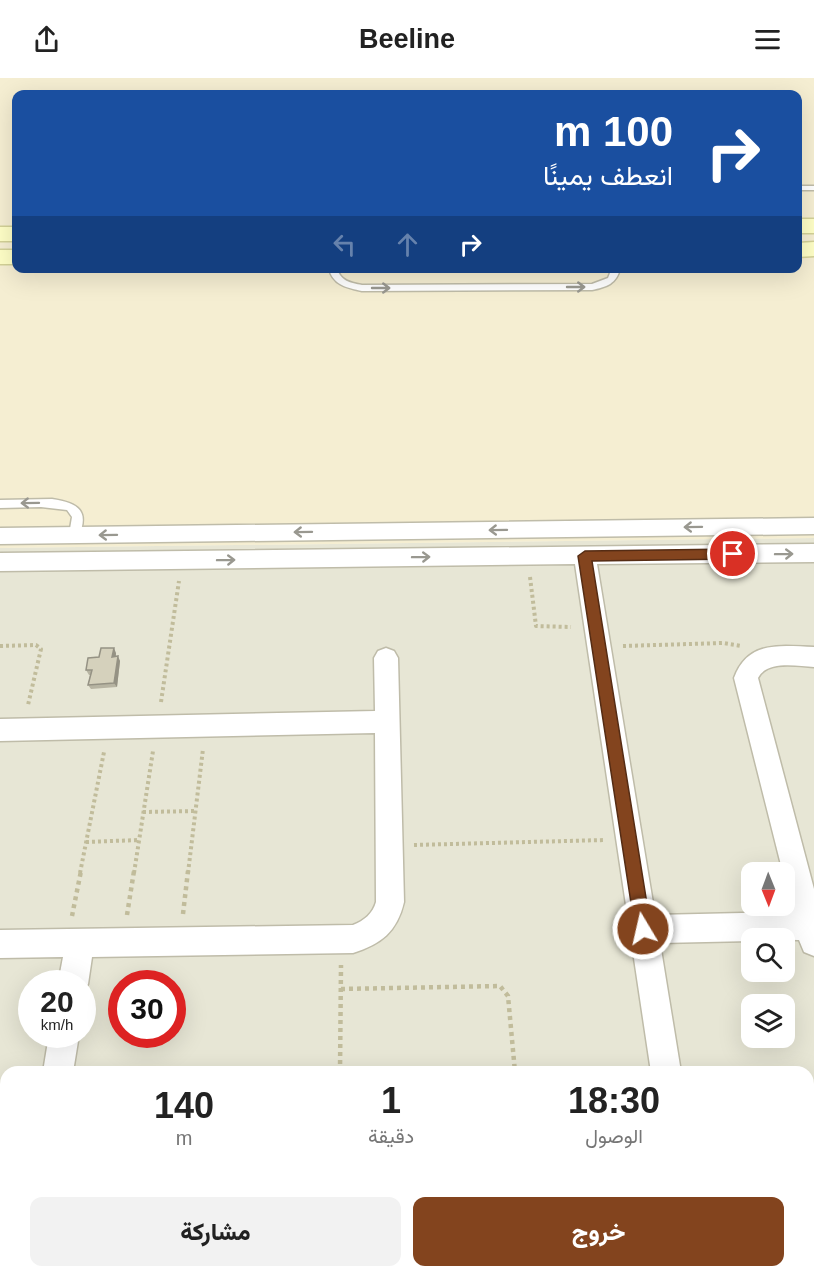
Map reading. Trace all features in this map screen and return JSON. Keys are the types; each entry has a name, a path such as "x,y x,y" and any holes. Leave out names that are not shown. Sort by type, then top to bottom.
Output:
{"street":[{"path":"0,536 814,526"},
{"path":"726,527 733,554"},
{"path":"182,560 185,534"},
{"path":"0,562 814,553"},
{"path":"585,556 665,1066"},
{"path":"643,929 812,934 746,678 747,671 755,661 769,657 814,657"},
{"path":"0,944 341,940 365,936 383,922 390,902 386,658"},
{"path":"11,729 387,722"},
{"path":"73,943 73,970"},
{"path":"59,1066 62,1048"}],"lane":[{"path":"334,273 344,284 362,288 592,287 608,282 614,278 615,273"},
{"path":"0,504 65,504 76,511 78,517 74,535"}],"path":[{"path":"529,556 536,626 597,637 723,643 751,648 769,657"},
{"path":"0,646 36,645 41,649 11,729"},
{"path":"179,941 206,725"},
{"path":"73,943 86,842 109,727"},
{"path":"143,812 196,812"},
{"path":"86,842 139,840"},
{"path":"389,846 629,840"},
{"path":"340,1066 341,940"},
{"path":"341,989 500,986 508,996 514,1066"}],"shaded area":[{"path":"0,78 814,78 814,538 0,548"},
{"path":"814,538 814,1066 0,1066 0,548"}],"building":[{"path":"101,648 114,648 112,657 118,656 114,683 88,685 92,670 86,670 88,658 99,657"}],"route":[{"path":"643,929 585,556 733,554"}]}
